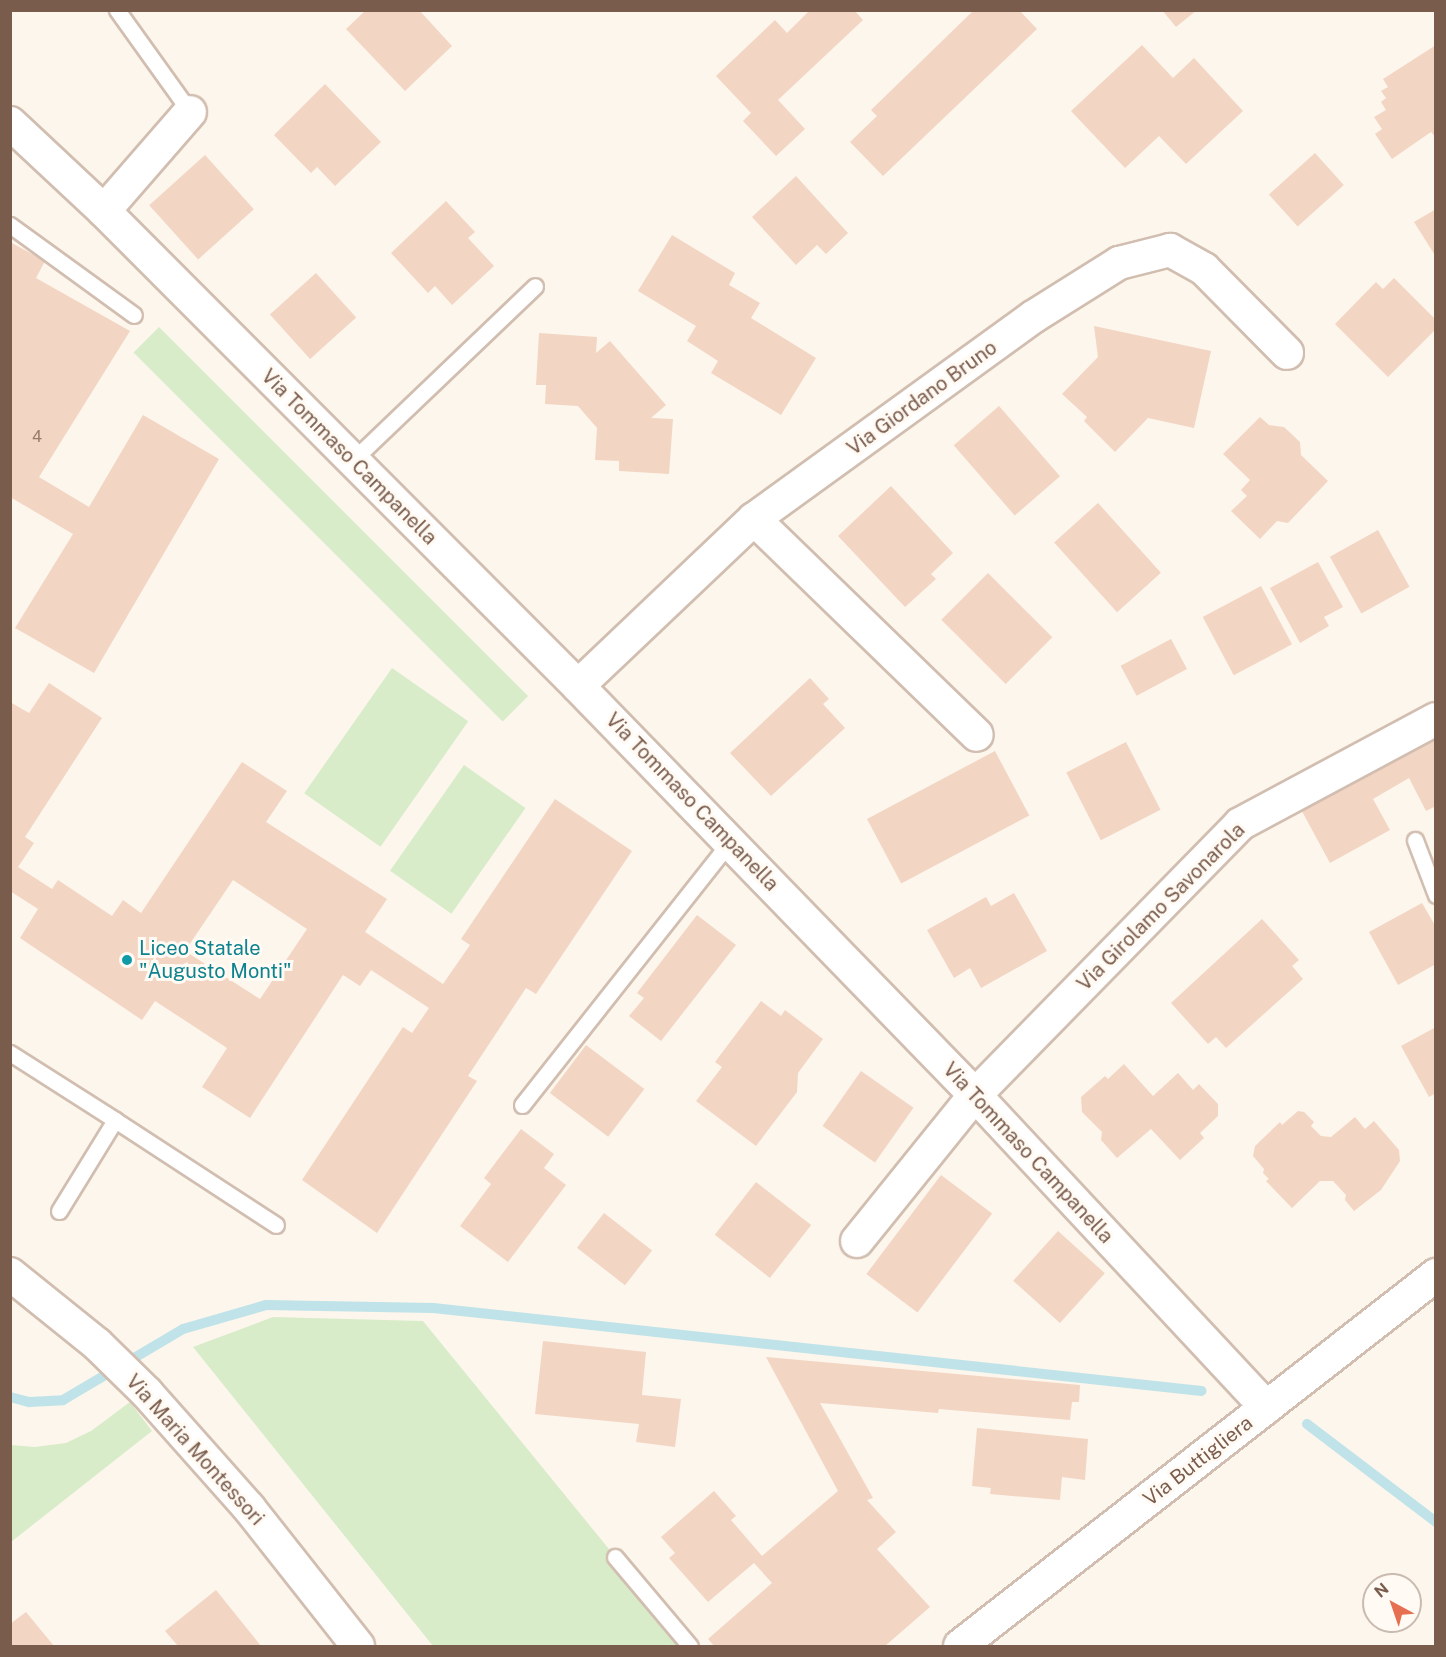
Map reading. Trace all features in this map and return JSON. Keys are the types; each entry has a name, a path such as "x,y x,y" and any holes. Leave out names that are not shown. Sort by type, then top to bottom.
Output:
{"street":[{"path":"104,211 190,112"},
{"name":"Via Tommaso Campanella","path":"10,123 104,211 579,686 975,1095 1266,1407"},
{"name":"Via Giordano Bruno","path":"579,686 754,519 1033,317 1119,263 1170,250 1204,269 1287,353"},
{"path":"754,519 977,735"},
{"name":"Via Girolamo Savonarola","path":"857,1241 975,1095 1240,824 1436,719"},
{"name":"Via Maria Montessori","path":"10,1274 110,1356 197,1448 249,1508 358,1647"},
{"name":"Via Buttigliera","path":"960,1647 1436,1275"}],"lane":[{"path":"117,10 190,112"},
{"path":"10,225 134,315"},
{"path":"352,461 535,286"},
{"path":"1415,840 1436,895"},
{"path":"522,1105 730,842"},
{"path":"10,1053 276,1225"},
{"path":"59,1211 115,1120"},
{"path":"615,1557 690,1647"}],"green space":[{"path":"159,327 528,696 503,722 134,352"},
{"path":"392,668 468,721 380,847 304,793"},
{"path":"464,765 525,808 451,914 390,871"},
{"path":"273,1317 423,1321 688,1646 433,1646 193,1347"},
{"path":"130,1402 152,1431 11,1542 11,1445 35,1447 66,1443 91,1431"}],"building":[{"path":"366,10 419,10 452,46 405,91 346,29"},
{"path":"810,10 854,10 863,20 778,100 805,129 776,156 743,121 751,113 716,76 775,20 787,33"},
{"path":"974,10 1019,10 1037,29 883,176 850,142 877,116 871,110"},
{"path":"1162,10 1197,10 1176,27"},
{"path":"1142,45 1173,78 1194,58 1243,111 1186,164 1159,136 1125,168 1071,111"},
{"path":"1436,45 1436,138 1431,132 1392,159 1375,134 1382,129 1374,117 1386,110 1381,102 1386,98 1381,91 1388,87 1383,79"},
{"path":"325,84 381,142 335,186 317,167 311,173 274,135"},
{"path":"1315,153 1344,185 1298,226 1269,194"},
{"path":"205,155 254,209 198,259 149,205"},
{"path":"796,176 848,233 826,254 817,245 796,265 752,217"},
{"path":"446,201 475,232 468,238 494,266 452,305 435,286 428,293 391,253"},
{"path":"1436,209 1436,257 1414,222"},
{"path":"672,235 735,273 729,285 760,303 751,318 816,358 781,415 711,373 718,361 687,341 696,326 638,291"},
{"path":"10,242 45,261 36,278 130,331 39,477 89,507 143,415 219,459 94,673 15,628 73,534 10,497"},
{"path":"316,273 356,318 310,359 270,314"},
{"path":"1394,278 1436,320 1436,329 1388,377 1335,324 1376,282 1383,289"},
{"path":"1094,326 1211,351 1194,428 1148,418 1115,452 1084,421 1087,417 1062,394 1098,357"},
{"path":"539,333 597,337 596,353 610,341 666,405 651,418 673,419 669,474 619,471 619,461 595,460 597,428 578,406 545,404 546,385 536,385"},
{"path":"999,406 1060,476 1015,516 954,445"},
{"path":"1260,417 1269,425 1284,427 1300,442 1301,455 1328,481 1288,523 1277,521 1260,539 1231,511 1247,496 1241,490 1250,480 1223,454"},
{"path":"891,486 953,553 931,574 936,579 905,607 838,536"},
{"path":"1098,503 1161,573 1117,612 1054,542"},
{"path":"1378,530 1410,587 1361,614 1330,557"},
{"path":"1318,562 1343,607 1324,617 1329,626 1300,643 1270,588"},
{"path":"988,573 1052,637 1006,684 941,620"},
{"path":"1261,586 1292,644 1234,675 1203,617"},
{"path":"1171,639 1187,669 1137,696 1121,666"},
{"path":"810,678 829,699 823,704 845,728 771,796 730,753"},
{"name":"Liceo Statale \"Augusto Monti\"","path":"49,683 102,718 25,837 34,843 18,867 52,889 58,880 112,916 123,900 141,913 242,762 287,791 266,822 387,899 365,932 443,984 470,945 461,939 555,799 632,851 536,994 526,988 468,1076 477,1081 377,1233 302,1180 403,1027 412,1033 429,1008 371,970 360,986 343,975 250,1118 202,1087 227,1048 155,1001 142,1020 20,938 38,909 10,891 10,702 29,713","holes":["233,880 307,929 260,999 185,951"]},
{"path":"1436,731 1436,806 1426,811 1409,778 1373,799 1390,830 1330,863 1298,804"},
{"path":"1126,742 1161,810 1101,840 1066,772"},
{"path":"995,751 1029,815 901,884 867,819"},
{"path":"1014,893 1047,951 981,988 970,968 954,978 927,930 986,897 991,906"},
{"path":"1422,903 1436,927 1436,964 1398,985 1369,932"},
{"path":"697,915 736,945 661,1041 629,1016 644,998 637,993"},
{"path":"1262,919 1299,960 1292,966 1303,979 1226,1048 1216,1037 1208,1044 1171,1003"},
{"path":"761,1001 781,1016 785,1010 823,1039 798,1073 797,1092 756,1146 696,1101 722,1067 715,1062"},
{"path":"1436,1027 1436,1093 1429,1097 1401,1046"},
{"path":"586,1045 644,1089 608,1137 550,1093"},
{"path":"1124,1064 1153,1096 1178,1073 1193,1090 1199,1084 1218,1104 1218,1116 1200,1133 1204,1138 1180,1160 1151,1129 1117,1158 1101,1140 1102,1132 1082,1112 1081,1097 1105,1076 1108,1079"},
{"path":"861,1071 913,1108 875,1163 823,1126"},
{"path":"1298,1111 1304,1112 1314,1122 1311,1126 1321,1136 1331,1137 1355,1117 1365,1129 1374,1121 1399,1150 1400,1161 1381,1190 1354,1211 1345,1200 1346,1195 1333,1181 1320,1181 1292,1208 1266,1181 1269,1179 1263,1173 1264,1169 1253,1156 1255,1146 1280,1122 1282,1125"},
{"path":"521,1129 554,1154 544,1168 566,1185 508,1262 460,1226 491,1184 484,1178"},
{"path":"941,1175 992,1214 917,1313 866,1274"},
{"path":"756,1182 811,1225 770,1278 715,1235"},
{"path":"604,1213 652,1251 625,1285 577,1248"},
{"path":"1058,1231 1105,1273 1060,1323 1013,1281"},
{"path":"543,1341 646,1352 642,1395 681,1399 675,1447 636,1442 639,1424 535,1414"},
{"path":"766,1357 1080,1385 1079,1402 1072,1402 1070,1420 939,1409 938,1413 820,1403 873,1498 867,1500 896,1532 877,1549 930,1607 885,1646 714,1646 708,1639 772,1583 754,1563 708,1602 669,1558 675,1553 661,1537 714,1491 736,1516 731,1520 762,1556 838,1491"},
{"path":"977,1428 1088,1439 1085,1480 1062,1477 1060,1500 990,1494 991,1488 972,1486"},
{"path":"216,1590 261,1646 178,1646 165,1631"},
{"path":"26,1612 54,1646 10,1646 10,1624"}],"waterway":[{"path":"10,1397 29,1402 63,1400 183,1329 266,1305 433,1308 1202,1391"},
{"path":"1307,1424 1436,1522"}],"place":[{"name":"Liceo Statale \"Augusto Monti\"","path":"127,960"}]}
